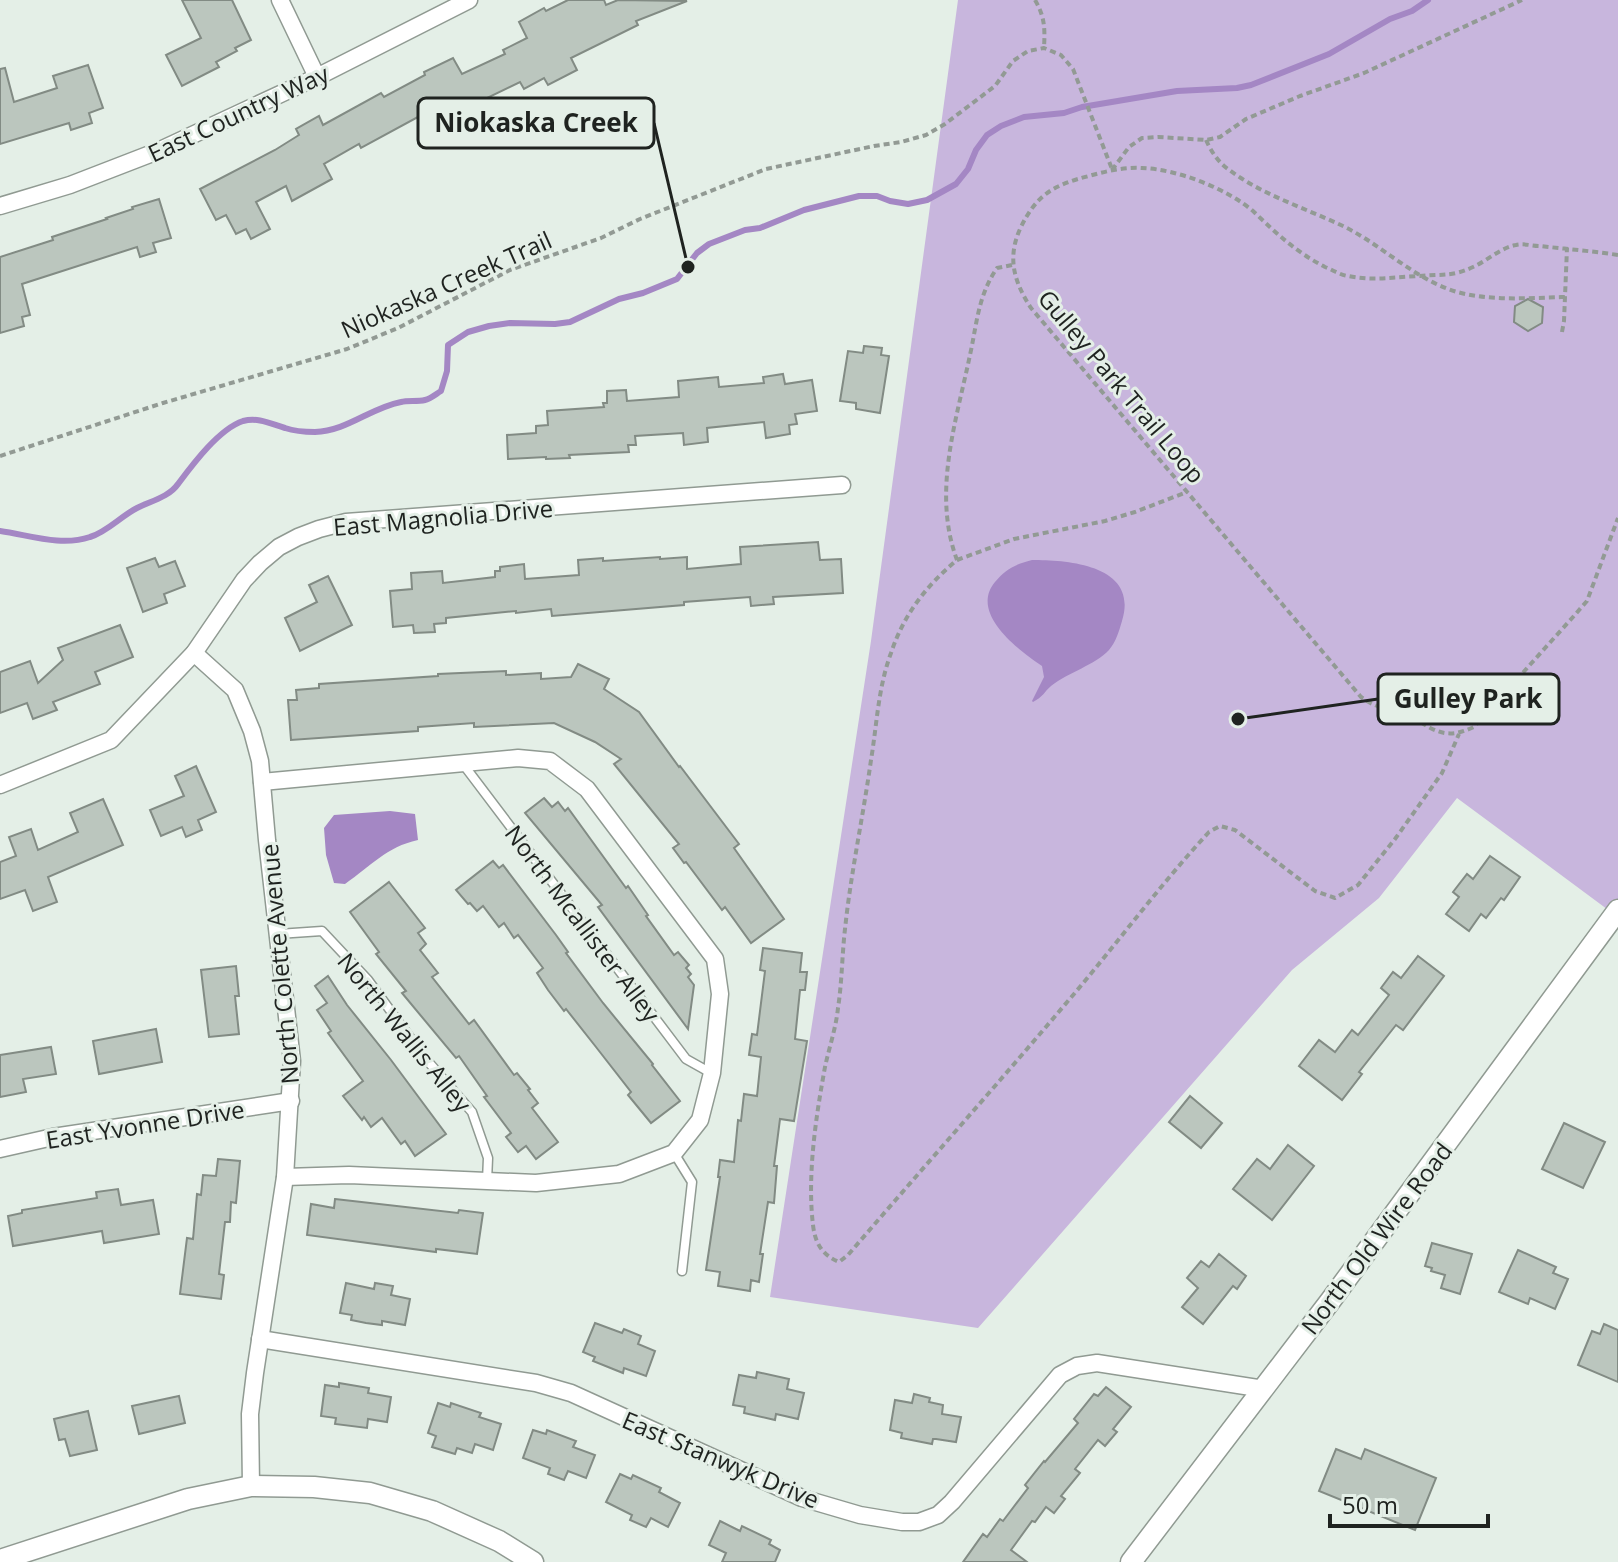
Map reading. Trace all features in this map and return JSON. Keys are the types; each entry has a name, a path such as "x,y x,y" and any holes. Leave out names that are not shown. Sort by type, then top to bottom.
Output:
{"street":[{"path":"280,0 317,77"},
{"name":"East Country Way","path":"0,206 70,185 158,151 317,77 469,0"},
{"name":"East Magnolia Drive","path":"0,785 111,740 194,653 244,580 260,563 279,547 319,529 346,522 842,485"},
{"name":"North Colette Avenue","path":"194,653 235,690 252,731 260,761 292,1061 285,1177 250,1414 251,1486"},
{"path":"262,782 518,758 550,761 587,789 715,959 720,994 712,1073 700,1120 674,1153 619,1174 536,1183 349,1175 285,1177"},
{"name":"North Old Wire Road","path":"1131,1562 1264,1389 1618,910"},
{"name":"East Yvonne Drive","path":"0,1149 53,1137 291,1101"},
{"name":"East Stanwyk Drive","path":"260,1339 536,1383 571,1393 802,1498 860,1515 902,1522 919,1522 938,1515 1060,1375 1077,1366 1097,1363 1264,1389"},
{"path":"0,1560 188,1499 251,1486 314,1487 370,1493 432,1511 499,1541 533,1562"}],"lane":[{"name":"North Mcallister Alley","path":"462,763 686,1059 712,1073"},
{"name":"North Wallis Alley","path":"278,934 322,931 368,980 425,1058 472,1112 488,1158 487,1181"},
{"path":"674,1153 692,1182 682,1271"}],"path":[{"path":"1035,0 1046,26 1044,48 1061,55 1073,69 1112,170"},
{"path":"1112,170 1129,147 1142,138 1206,140 1220,137 1246,119 1387,64 1522,0"},
{"name":"Niokaska Creek Trail","path":"0,456 163,403 347,349 398,328 510,270 601,238 640,219 766,169 926,135 995,86 1013,61 1028,51 1044,48"},
{"path":"1206,140 1224,167 1243,180 1345,227 1421,276 1458,293 1493,299 1565,297"},
{"path":"957,560 949,540 946,488 954,428 978,310 987,283 997,268 1012,265 1018,233 1032,206 1046,192 1066,182 1112,170 1143,168 1194,180 1224,192 1250,209 1286,242 1313,261 1344,276 1383,280 1451,275 1474,267 1517,244 1618,255"},
{"path":"1562,332 1567,248"},
{"name":"Gulley Park Trail Loop","path":"1012,265 1022,294 1031,308 1361,697 1371,704 1405,712 1434,731 1459,734"},
{"path":"1187,492 1105,521 1014,539 957,560 919,597 902,625 890,653 875,720 872,758 851,884 838,1013 820,1095 811,1201 813,1228 819,1247 829,1258 839,1262 927,1165 1069,1000 1169,875 1209,832 1220,826 1235,830 1315,891 1335,898 1358,885 1442,773 1459,734 1474,727 1487,714 1587,601 1618,518"}],"shaded area":[{"path":"958,0 1618,0 1618,910 1615,915 1457,798 1379,898 1292,970 978,1328 770,1297 871,641"},
{"path":"1032,560 1065,562 1098,570 1121,588 1125,603 1120,629 1109,650 1058,681 1033,702 1044,677 1042,666 1000,630 988,606 989,594 999,577"},
{"path":"390,811 415,814 418,840 388,852 345,884 334,883 326,855 324,828 334,815"}],"building":[{"path":"182,0 232,0 251,40 216,62 219,67 182,86 166,55 201,38"},
{"path":"568,0 604,0 606,5 618,0 687,1 636,21 638,25 571,58 577,70 548,85 544,78 524,89 520,82 446,118 440,105 361,148 359,144 324,164 332,179 292,201 286,186 256,202 270,229 251,239 246,229 236,234 226,215 216,220 200,189 299,135 296,129 319,116 323,125 381,93 384,97 453,58 462,74 505,54 503,50 527,38 519,22 544,8 546,11"},
{"path":"88,65 103,108 89,113 92,123 71,130 69,123 0,144 0,69 5,68 14,102 57,88 53,76"},
{"path":"159,199 171,238 153,243 156,252 140,257 137,247 22,284 30,315 22,317 24,326 0,333 0,257"},
{"path":"1528,299 1543,307 1542,323 1528,331 1514,322 1515,306"},
{"path":"864,346 882,348 881,355 889,356 880,413 856,409 856,403 840,401 848,351 863,353"},
{"path":"783,374 785,384 812,380 817,411 795,414 797,424 789,425 790,434 766,438 764,422 707,428 708,442 684,445 683,433 635,436 636,445 628,445 629,452 569,455 570,458 508,459 507,435 536,433 536,426 548,425 547,411 604,407 607,391 626,390 627,401 679,397 678,381 718,377 719,387 764,383 763,377"},
{"path":"818,542 820,560 841,559 843,593 773,597 774,604 751,606 750,597 552,616 551,609 516,611 446,618 446,623 434,624 435,632 414,633 413,625 393,627 390,591 412,589 411,573 442,571 443,583 495,577 495,571 500,571 500,567 524,564 525,579 579,575 578,560 660,557 687,557 687,569 741,564 740,547"},
{"path":"155,558 159,567 175,561 185,586 164,594 167,603 143,612 127,568"},
{"path":"328,576 352,625 300,651 285,618 317,602 309,585"},
{"path":"120,625 133,657 95,672 100,684 53,702 57,710 33,719 27,703 0,713 0,672 30,661 38,683 63,660 58,648"},
{"path":"578,664 609,679 604,689 639,712 739,844 734,848 784,919 751,943 725,907 722,910 673,848 679,844 614,764 621,759 595,742 554,723 474,727 474,723 418,727 418,731 291,740 288,700 297,700 296,690 319,688 319,684 438,674 506,671 506,675 541,673 541,679 571,677"},
{"path":"196,766 216,812 198,820 202,830 186,837 182,827 161,836 150,810 184,796 175,776"},
{"path":"544,798 552,807 558,802 565,811 568,808 626,888 628,886 674,955 678,952 689,965 686,968 691,974 688,977 694,985 688,1029 598,907 602,905 525,813"},
{"path":"103,799 123,845 48,877 57,902 33,911 25,890 0,899 0,862 16,856 9,837 31,829 38,850 78,832 70,813"},
{"path":"1490,856 1520,877 1504,900 1501,898 1486,918 1481,914 1469,931 1446,914 1459,897 1453,892 1467,874 1473,879"},
{"path":"493,861 499,868 503,865 603,1003 680,1101 651,1123 628,1095 631,1092 548,990 537,973 543,968 518,935 514,938 504,923 499,927 483,906 477,911 456,890"},
{"path":"389,882 425,928 418,933 426,944 420,950 438,973 432,977 469,1024 474,1020 538,1103 532,1108 558,1142 536,1159 526,1146 518,1152 506,1137 511,1133 484,1097 487,1096 459,1056 456,1058 402,993 406,991 376,954 379,952 350,912"},
{"path":"763,948 802,953 800,972 807,972 805,990 800,990 795,1039 807,1041 794,1121 780,1119 774,1166 777,1166 774,1203 768,1202 759,1282 751,1280 750,1291 718,1286 720,1272 706,1270 720,1160 734,1162 744,1094 757,1096 761,1057 749,1055 752,1034 757,1035 765,971 760,970"},
{"path":"1418,956 1444,976 1403,1030 1396,1025 1359,1072 1362,1074 1342,1100 1299,1066 1319,1040 1335,1052 1352,1030 1358,1035 1389,995 1381,988 1393,972 1401,978"},
{"path":"236,966 239,1034 209,1037 201,970"},
{"path":"328,976 446,1134 415,1156 405,1141 401,1144 382,1118 371,1127 343,1096 363,1081 328,1033 331,1031 317,1010 327,1003 315,986"},
{"path":"156,1029 162,1062 99,1074 93,1041"},
{"path":"51,1047 56,1074 23,1079 26,1092 0,1097 0,1055"},
{"path":"1190,1096 1222,1123 1201,1148 1169,1122"},
{"path":"1564,1123 1605,1142 1583,1188 1542,1169"},
{"path":"1288,1145 1314,1166 1272,1220 1233,1189 1257,1159 1270,1169"},
{"path":"218,1159 240,1161 236,1203 231,1202 230,1222 225,1222 219,1274 224,1275 221,1299 180,1294 187,1238 193,1239 197,1194 201,1195 203,1175 216,1176"},
{"path":"118,1189 121,1205 153,1200 159,1234 104,1243 102,1231 13,1246 8,1216 22,1213 22,1210 97,1198 96,1192"},
{"path":"335,1199 483,1213 477,1254 436,1249 436,1252 307,1235 311,1204 334,1208"},
{"path":"1432,1243 1472,1254 1460,1294 1441,1288 1445,1275 1425,1266"},
{"path":"1518,1250 1556,1267 1553,1273 1568,1279 1555,1309 1530,1298 1528,1304 1499,1292"},
{"path":"1219,1254 1246,1276 1237,1289 1233,1286 1203,1324 1182,1307 1198,1288 1187,1278 1201,1261 1209,1267"},
{"path":"346,1283 374,1289 375,1283 393,1286 391,1295 410,1299 405,1325 382,1321 382,1325 366,1323 351,1320 352,1315 340,1313"},
{"path":"595,1323 641,1336 638,1344 655,1351 646,1376 624,1368 623,1373 593,1361 595,1357 583,1352"},
{"path":"1604,1324 1618,1330 1618,1382 1578,1365 1592,1331 1600,1334"},
{"path":"757,1372 789,1379 787,1389 804,1393 798,1419 776,1414 775,1420 744,1413 745,1407 733,1405 739,1375 756,1378"},
{"path":"339,1383 369,1388 368,1393 391,1397 387,1422 368,1419 367,1428 335,1424 336,1418 321,1416 325,1385 339,1387"},
{"path":"1106,1387 1131,1407 1113,1429 1117,1432 1105,1446 1098,1440 1075,1469 1080,1473 1061,1496 1065,1499 1054,1513 1046,1507 1011,1550 1027,1562 963,1562 983,1534 987,1537 1000,1519 1003,1521 1028,1488 1025,1485 1078,1423 1074,1419 1094,1394 1098,1396"},
{"path":"914,1394 943,1405 942,1414 961,1417 956,1442 933,1439 932,1444 901,1438 902,1433 890,1430 895,1400 912,1403"},
{"path":"179,1396 185,1423 139,1434 132,1406"},
{"path":"438,1403 450,1407 451,1403 481,1413 479,1417 501,1424 493,1450 475,1444 472,1453 457,1448 455,1454 432,1447 436,1436 428,1433"},
{"path":"88,1411 97,1450 70,1456 65,1439 59,1440 54,1419"},
{"path":"533,1430 546,1434 547,1430 576,1441 573,1447 595,1455 586,1478 568,1471 564,1480 548,1474 550,1468 523,1458"},
{"path":"1336,1449 1361,1459 1365,1449 1436,1478 1415,1530 1319,1491"},
{"path":"620,1474 631,1479 633,1475 661,1488 659,1492 680,1503 668,1527 651,1518 646,1527 630,1520 632,1515 606,1502"},
{"path":"720,1521 740,1531 742,1526 771,1540 769,1544 780,1550 775,1562 722,1562 726,1553 709,1545"}],"waterway":[{"path":"0,531 56,541 90,537 170,492 216,439 243,421 260,420 300,431 327,431 390,405 427,399 441,391 447,371 448,345 468,332 510,323 570,322 619,299 677,279 697,253 709,244 804,210 859,196 877,196 908,204 927,200 956,184 987,135 1001,126 1024,117 1064,113 1082,107 1177,91 1251,85 1329,54 1428,0"}],"place":[{"name":"Niokaska Creek","path":"688,267"},
{"name":"Gulley Park","path":"1238,719"}]}
